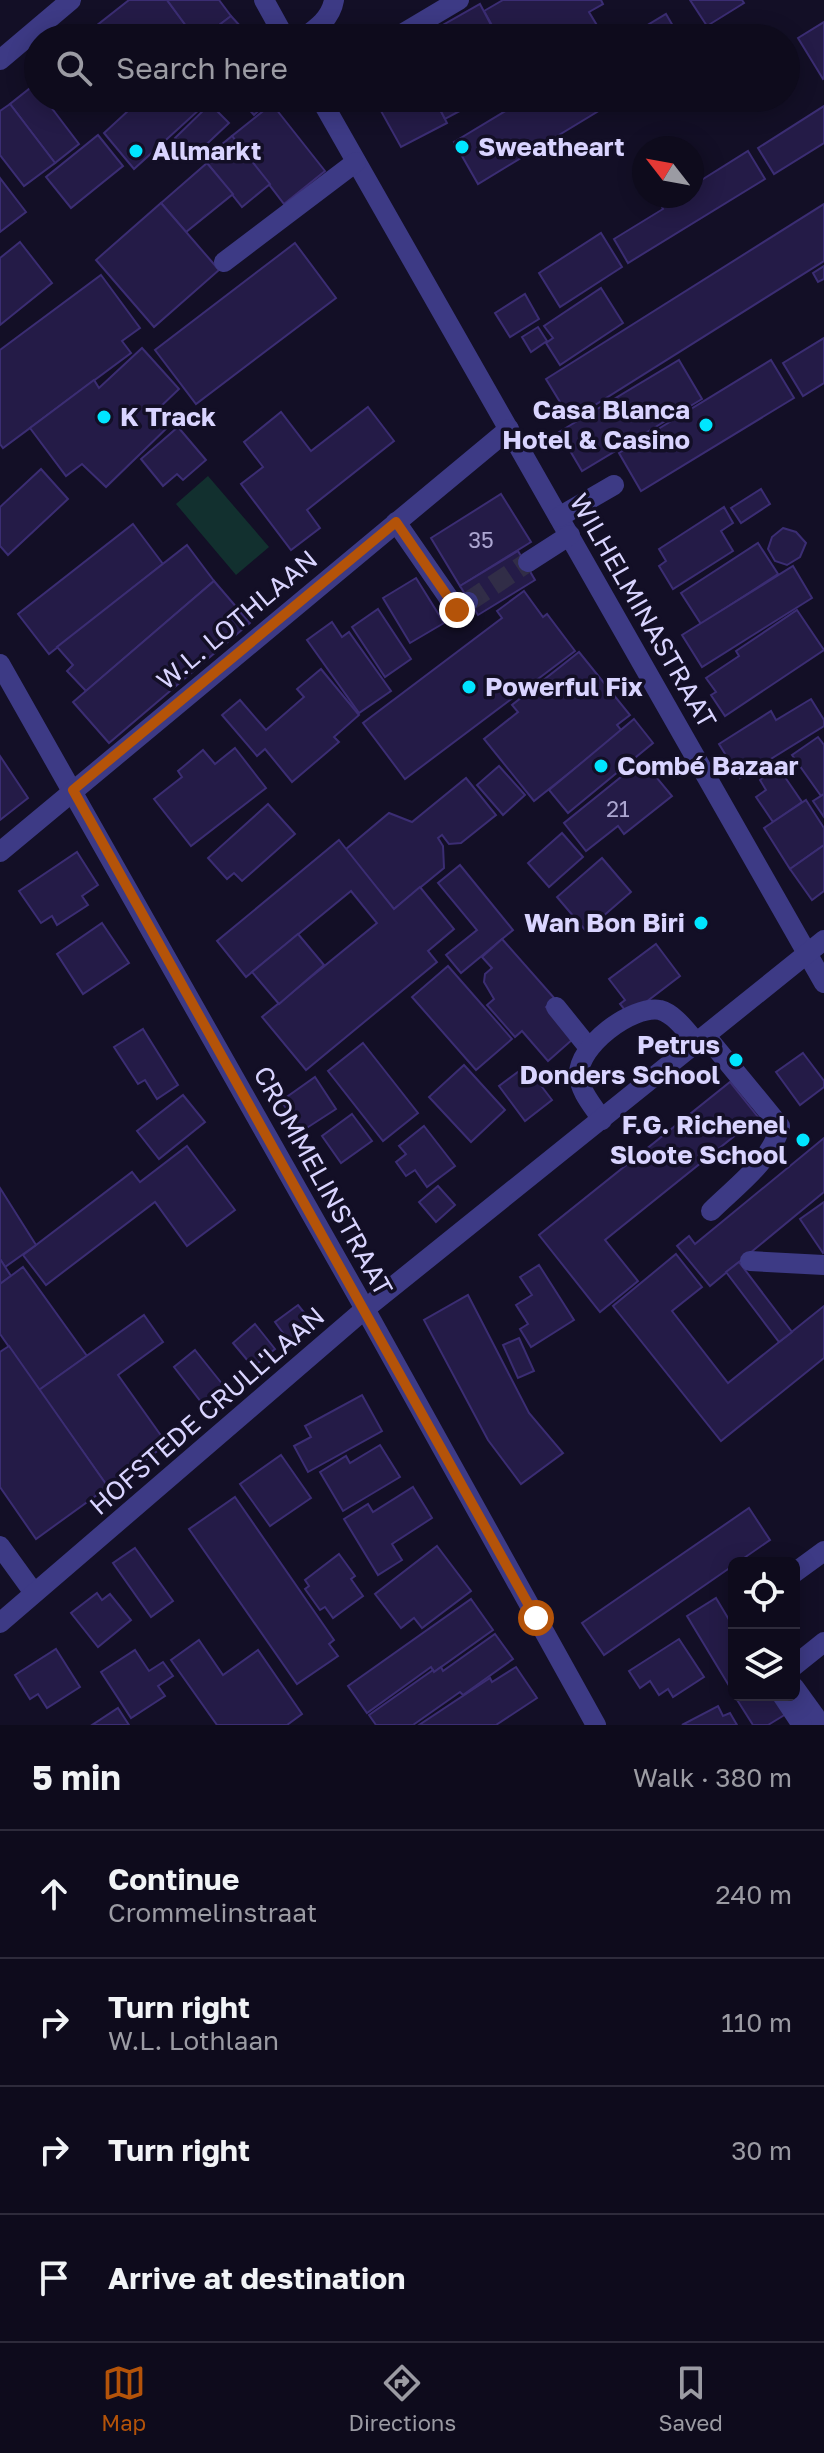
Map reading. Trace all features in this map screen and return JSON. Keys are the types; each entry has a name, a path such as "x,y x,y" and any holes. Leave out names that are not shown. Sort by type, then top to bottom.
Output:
{"street":[{"path":"43,24 71,0"},
{"path":"264,0 277,24"},
{"path":"321,24 332,11 334,0"},
{"path":"419,24 459,0"},
{"path":"0,60 24,40"},
{"name":"WILHELMINASTRAAT","path":"328,112 824,983"},
{"path":"224,262 356,162"},
{"name":"W.L. LOTHLAAN","path":"0,852 509,429"},
{"path":"528,562 564,526 614,485"},
{"path":"396,522 457,610 468,602"},
{"name":"CROMMELINSTRAAT","path":"0,664 596,1725"},
{"name":"HOFSTEDE CRULL'LAAN","path":"0,1623 365,1309 824,940"},
{"path":"556,1007 589,1048"},
{"path":"602,1120 582,1088 579,1076 581,1062 589,1048 623,1021 645,1011 658,1010 670,1014 702,1040 780,1126 778,1137 767,1156 711,1211"},
{"path":"750,1261 824,1265"},
{"path":"0,1546 34,1593"},
{"path":"800,1569 824,1551"},
{"path":"800,1661 824,1642"},
{"path":"800,1697 816,1723"},
{"path":"789,1701 816,1723"}],"green space":[{"path":"208,476 269,547 236,575 176,504"}],"building":[{"path":"129,0 167,0 185,24 99,24"},
{"path":"167,0 219,0 231,16 220,24 185,24"},
{"path":"503,0 601,0 603,4 589,12 596,24 491,24 484,11"},
{"path":"690,0 742,0 744,3 710,24 706,24"},
{"path":"480,4 491,24 445,24"},
{"path":"666,14 672,24 649,24"},
{"path":"231,16 238,24 220,24"},
{"path":"824,22 823,79 800,41 800,37"},
{"path":"24,93 24,112 55,112 79,144 55,163 10,104"},
{"path":"10,104 55,163 24,186 0,155 0,111"},
{"path":"824,106 824,143 774,174 758,148"},
{"name":"Allmarkt","path":"127,112 197,112 134,169 104,133"},
{"path":"202,112 218,112 229,123 193,157 175,138"},
{"path":"262,112 278,112 325,171 284,204 232,136"},
{"path":"382,112 441,112 447,123 401,147"},
{"path":"441,112 458,112 445,119"},
{"path":"504,112 597,112 478,184 454,142"},
{"path":"98,135 123,166 71,208 46,177"},
{"path":"232,136 270,184 242,207 204,159"},
{"path":"748,151 765,179 628,263 614,239 662,208 704,208 704,178"},
{"path":"207,163 233,194 186,232 161,203"},
{"path":"0,178 26,212 0,232"},
{"path":"161,203 219,270 154,327 96,260"},
{"path":"824,204 824,261 571,420 546,379"},
{"path":"601,233 622,267 560,307 539,273"},
{"path":"20,242 52,283 0,325 0,258"},
{"path":"295,243 336,298 196,404 155,350"},
{"path":"824,266 824,279 818,282 813,273"},
{"path":"101,275 140,328 122,341 131,353 3,448 0,444 0,350"},
{"path":"601,288 623,323 560,365 546,343 553,338 544,326"},
{"path":"525,294 539,319 510,337 495,313"},
{"path":"538,327 547,341 531,352 522,337"},
{"path":"824,338 824,383 803,396 783,363"},
{"name":"K Track","path":"142,348 179,389 157,410 171,424 106,487 82,464 66,476 30,428 94,380 99,388"},
{"path":"679,360 702,399 582,471 559,432"},
{"name":"Casa Blanca Hotel & Casino","path":"771,360 794,398 641,491 619,453"},
{"path":"368,407 394,441 307,510 320,528 291,550 241,484 263,467 244,442 281,412 311,451"},
{"path":"178,427 206,460 183,480 177,474 163,486 141,459"},
{"path":"41,469 68,499 8,555 0,546 0,507"},
{"path":"761,489 770,504 741,523 731,508"},
{"path":"501,494 531,542 460,586 431,538"},
{"path":"724,507 733,523 721,531 733,551 673,589 659,566 666,561 659,549"},
{"path":"133,524 163,564 49,654 18,614"},
{"path":"783,528 796,532 806,543 800,557 787,565 775,561 768,549 772,537"},
{"path":"758,543 778,574 701,624 681,593"},
{"path":"187,545 214,581 86,691 67,671 73,665 57,647"},
{"path":"518,551 535,580 478,615 460,586"},
{"path":"793,566 812,598 702,667 682,635"},
{"path":"416,578 444,623 410,643 383,598"},
{"path":"214,581 250,623 109,743 73,702"},
{"name":"Powerful Fix","path":"524,591 543,617 547,614 575,651 405,779 363,723 502,618 497,611"},
{"path":"378,609 411,659 385,677 352,627"},
{"path":"797,610 824,650 725,716 711,695 716,692 706,678 739,656 736,651"},
{"path":"332,622 342,637 349,632 391,691 359,713 307,640"},
{"path":"579,652 630,715 617,725 622,731 534,801 484,739 518,712 512,705"},
{"path":"321,669 359,715 334,737 339,742 292,782 265,749 257,756 222,715 240,700 266,730 304,697 297,689"},
{"path":"811,699 824,720 824,726 740,778 719,744 771,711 776,720"},
{"name":"Combé Bazaar","path":"634,719 653,743 568,813 549,790"},
{"path":"818,737 824,745 824,794 821,796 792,755"},
{"path":"235,748 266,788 191,846 154,799 182,777 178,771 203,750 215,764"},
{"path":"0,756 28,798 0,820"},
{"path":"642,760 672,796 624,834 618,826 586,851 564,823"},
{"path":"499,766 525,795 503,815 477,785"},
{"path":"778,767 802,802 773,822 756,797 766,790 760,780"},
{"path":"466,778 496,815 461,843 449,844 442,835 438,838 443,846 444,868 394,909 345,850 389,813 412,822"},
{"path":"824,794 824,817 813,801"},
{"path":"806,800 824,828 824,845 790,869 764,828"},
{"path":"268,804 295,834 242,881 234,873 227,879 208,858"},
{"path":"562,833 583,857 549,887 528,863"},
{"path":"339,840 394,909 420,887 454,929 428,951 437,962 306,1070 262,1017 377,923 351,891 246,977 217,941"},
{"path":"824,845 824,891 812,900 790,869"},
{"path":"77,852 98,885 82,896 88,905 57,925 52,916 41,923 19,891"},
{"path":"602,858 631,892 586,931 557,897"},
{"path":"460,865 513,930 461,973 446,955 477,930 438,883"},
{"path":"102,923 129,963 83,994 57,954"},
{"path":"298,934 324,965 279,1004 252,972"},
{"path":"502,939 555,999 546,1007 573,1039 548,1061 522,1031 515,1037 487,1005 494,999 484,982 485,974 492,968 482,957"},
{"path":"656,944 680,976 629,1015 620,1004 625,1000 609,979"},
{"path":"448,966 512,1039 476,1070 412,997"},
{"path":"143,1029 178,1085 157,1099 145,1080 138,1084 114,1047"},
{"path":"363,1043 418,1113 383,1141 328,1071"},
{"path":"803,1053 824,1081 824,1087 800,1105 776,1072"},
{"path":"464,1065 505,1110 471,1142 429,1097"},
{"path":"526,1066 552,1100 525,1121 499,1086"},
{"path":"315,1077 336,1109 302,1131 281,1101"},
{"path":"730,1082 758,1117 605,1240 638,1281 600,1312 539,1235"},
{"path":"183,1095 205,1122 159,1159 137,1131"},
{"path":"352,1114 372,1141 341,1163 322,1136"},
{"path":"424,1126 455,1166 427,1187 415,1170 406,1176 396,1162 406,1154 399,1146"},
{"path":"824,1138 824,1192 710,1286 677,1246 689,1236 695,1244"},
{"path":"187,1146 235,1210 187,1246 155,1202 46,1285 23,1255 132,1172 140,1182"},
{"path":"438,1186 455,1205 436,1222 419,1202"},
{"path":"0,1188 36,1245 5,1267 0,1259"},
{"path":"824,1202 824,1252 823,1253 800,1219"},
{"path":"676,1254 702,1287 672,1311 728,1383 824,1306 824,1358 721,1441 613,1306"},
{"path":"0,1259 11,1276 0,1284"},
{"path":"739,1262 792,1332 779,1342 726,1272"},
{"path":"539,1265 574,1320 531,1347 520,1329 528,1324 516,1305 532,1295 520,1277"},
{"path":"23,1267 87,1356 39,1390 0,1334 0,1284"},
{"path":"468,1295 529,1413 563,1453 521,1484 488,1440 424,1320"},
{"path":"298,1305 315,1326 291,1344 275,1322"},
{"path":"144,1315 163,1342 118,1375 167,1444 108,1487 39,1390"},
{"path":"255,1324 275,1349 253,1367 233,1343"},
{"path":"519,1338 534,1371 518,1378 503,1345"},
{"path":"9,1346 108,1487 36,1539 0,1487 0,1352"},
{"path":"195,1350 227,1390 205,1407 174,1367"},
{"path":"362,1395 382,1431 308,1472 294,1446 311,1437 305,1426"},
{"path":"380,1445 400,1477 343,1511 320,1472 346,1456 350,1463"},
{"path":"281,1455 311,1498 270,1526 240,1484"},
{"path":"413,1487 432,1518 392,1544 402,1560 378,1575 344,1519 368,1504 373,1512"},
{"path":"235,1497 334,1640 329,1644 338,1656 297,1684 189,1529"},
{"path":"749,1508 770,1540 745,1557 728,1557 728,1569 604,1655 582,1623"},
{"path":"437,1546 471,1591 422,1628 414,1618 401,1628 375,1594"},
{"path":"135,1548 173,1601 151,1617 113,1563"},
{"path":"339,1554 355,1576 351,1579 363,1596 333,1618 325,1607 320,1610 305,1589 309,1586 305,1580"},
{"path":"97,1593 102,1600 110,1594 131,1620 98,1647 71,1613"},
{"path":"716,1598 728,1618 728,1684 687,1616"},
{"path":"471,1599 493,1630 434,1672 431,1667 367,1713 348,1686"},
{"path":"495,1634 513,1659 463,1695 460,1692 413,1725 376,1725 369,1715 433,1670 441,1667 443,1671"},
{"path":"679,1639 704,1677 673,1697 668,1689 659,1695 650,1681 640,1688 629,1671"},
{"path":"199,1640 223,1675 258,1650 302,1714 287,1725 217,1725 171,1660"},
{"path":"56,1649 80,1687 47,1708 38,1694 30,1699 15,1675"},
{"path":"135,1650 149,1671 163,1662 173,1676 158,1686 165,1696 131,1718 101,1672"},
{"path":"516,1667 537,1698 496,1725 419,1725 490,1678 492,1682"},
{"path":"738,1701 778,1701 786,1714 768,1725 753,1725"},
{"path":"718,1706 723,1716 730,1713 737,1725 682,1725"},
{"path":"118,1708 129,1725 92,1725"}],"tunnel":[{"path":"468,602 528,562"}],"place":[{"name":"Sweatheart","path":"462,147"},
{"name":"Allmarkt","path":"136,151"},
{"name":"K Track","path":"104,417"},
{"name":"Casa Blanca Hotel & Casino","path":"706,425"},
{"name":"Powerful Fix","path":"469,687"},
{"name":"Combé Bazaar","path":"601,766"},
{"name":"Wan Bon Biri","path":"701,923"},
{"name":"Petrus Donders School","path":"736,1060"},
{"name":"F.G. Richenel Sloote School","path":"803,1140"}],"route":[{"path":"457,610 396,522 73,790 536,1618"}]}
